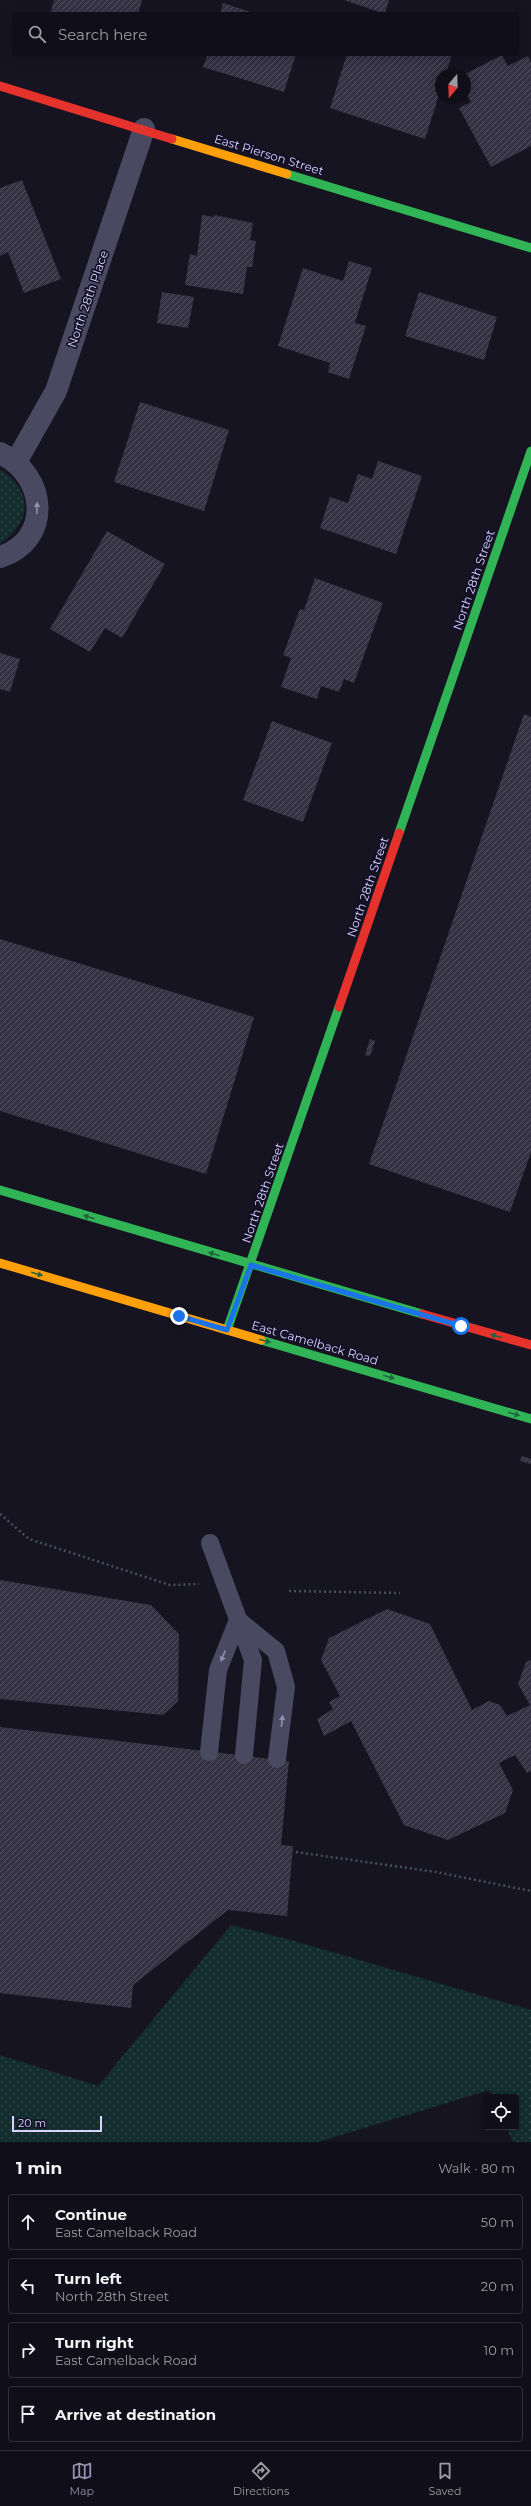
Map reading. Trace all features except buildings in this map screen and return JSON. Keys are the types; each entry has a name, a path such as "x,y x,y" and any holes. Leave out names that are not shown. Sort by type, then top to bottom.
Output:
{"street":[{"name":"East Pierson Street","path":"0,86 531,248"},
{"name":"North 28th Place","path":"0,557 8,554 23,543 33,528 38,510 36,492 29,476 8,458 56,391 144,129"},
{"name":"North 28th Street","path":"227,1330 251,1265 531,451"},
{"path":"0,1190 251,1265 531,1345"},
{"name":"East Camelback Road","path":"0,1264 531,1419"}],"lane":[{"path":"210,1543 253,1660 244,1755"},
{"path":"208,1752 218,1670 238,1620"},
{"path":"238,1620 276,1651 286,1687 278,1760"}],"path":[{"path":"0,1514 30,1539 170,1585 200,1584"},
{"path":"289,1591 400,1593"},
{"path":"296,1852 436,1872 531,1891"}],"green space":[{"path":"0,469 19,487 25,506 23,516 18,526 11,535 0,544"},
{"path":"231,1925 291,1940 531,2010 531,2142 513,2142 507,2130 519,2130 519,2094 492,2094 490,2090 318,2142 0,2142 0,2055 98,2086"}],"traffic: fast":[{"path":"287,174 531,248"},
{"path":"399,833 531,451"},
{"path":"227,1330 339,1007"},
{"path":"0,1190 422,1314"},
{"path":"261,1340 531,1419"}],"traffic: slow":[{"path":"172,139 287,174"},
{"path":"0,1263 261,1340"}],"traffic: jam":[{"path":"0,86 172,139"},
{"path":"339,1007 399,833"},
{"path":"422,1314 531,1345"}],"route":[{"path":"179,1316 227,1330 251,1265 461,1326"}]}
